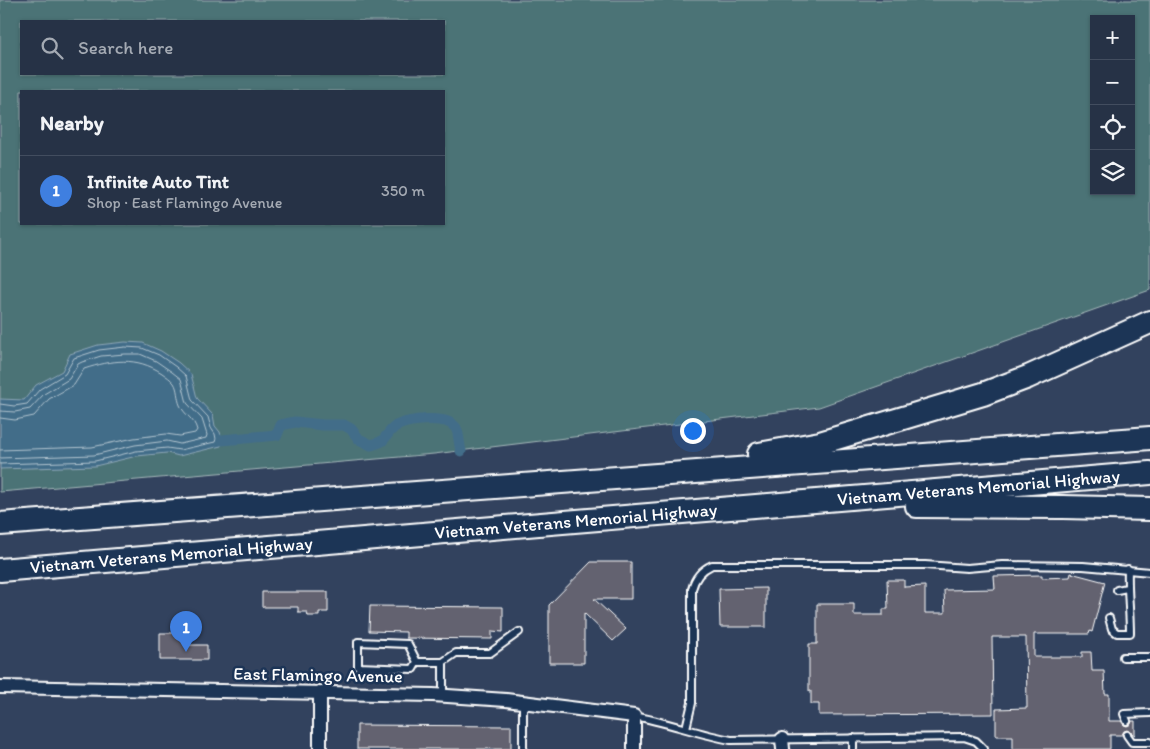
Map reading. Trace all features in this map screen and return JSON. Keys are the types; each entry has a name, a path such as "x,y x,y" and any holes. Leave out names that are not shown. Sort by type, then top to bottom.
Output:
{"highway":[{"path":"669,473 776,450 820,443 982,394 1028,376 1150,322"},
{"name":"Vietnam Veterans Memorial Highway","path":"0,524 1150,438"},
{"name":"Vietnam Veterans Memorial Highway","path":"0,570 1150,473"},
{"path":"776,505 1150,509"}],"street":[{"name":"East Flamingo Avenue","path":"0,687 443,695 634,716"},
{"path":"320,692 320,749"},
{"path":"634,716 634,749"}],"lane":[{"path":"686,728 692,703 692,589 698,574 707,567 718,565 925,565 967,568 1083,566 1150,572"},
{"path":"1109,618 1112,629 1117,633 1130,633 1128,569"},
{"path":"1117,590 1128,588"},
{"path":"417,662 443,662 456,653 490,653 519,632"},
{"path":"358,642 408,644 417,662 413,669 358,667 358,642"},
{"path":"1123,657 1150,657"},
{"path":"443,662 443,695"},
{"path":"523,703 523,749"},
{"path":"1126,721 1124,714 1150,713"},
{"path":"634,716 686,728 706,736 731,740 783,744 853,738 964,737 976,741 984,749"},
{"path":"1127,735 1132,742 1150,742"},
{"path":"853,738 853,749"}],"green space":[{"path":"0,0 1150,0 1150,290 819,407 434,454 0,492"}],"water":[{"path":"125,342 143,343 161,351 191,374 197,398 213,415 215,426 220,432 221,446 179,456 167,453 137,456 95,466 0,469 0,399 24,400 36,385 62,371 70,354 98,345"}],"building":[{"path":"591,562 631,562 631,599 594,599 626,629 613,641 584,613 584,663 549,663 549,605"},
{"path":"1071,573 1105,582 1092,632 1090,631 1089,634 1034,634 1034,657 1082,657 1082,652 1091,652 1092,671 1104,671 1105,694 1109,694 1109,721 1121,721 1127,726 1132,721 1135,721 1135,735 1127,730 1122,735 1110,735 1110,749 1013,749 1013,736 996,736 996,709 1027,708 1026,637 992,637 993,714 819,715 819,704 811,704 811,691 809,691 809,644 817,644 817,604 854,604 854,615 883,615 883,609 888,609 887,580 904,580 904,587 925,586 925,613 945,613 944,590 995,589 994,576 1042,575 1042,578 1070,577"},
{"path":"766,588 766,627 720,627 719,589"},
{"path":"262,592 328,592 328,612 319,612 319,616 308,616 307,612 298,612 298,607 262,607"},
{"path":"370,606 503,607 503,632 492,631 492,639 406,638 406,632 369,631"},
{"path":"160,633 189,633 189,645 207,645 207,660 160,660"},
{"path":"357,725 511,726 511,749 357,749"}],"waterway":[{"path":"222,440 277,435 281,425 295,422 344,425 351,429 359,439 371,445 382,441 396,426 427,419 445,421 456,428 461,451"}],"place":[{"name":"Infinite Auto Tint","path":"186,652"}]}
